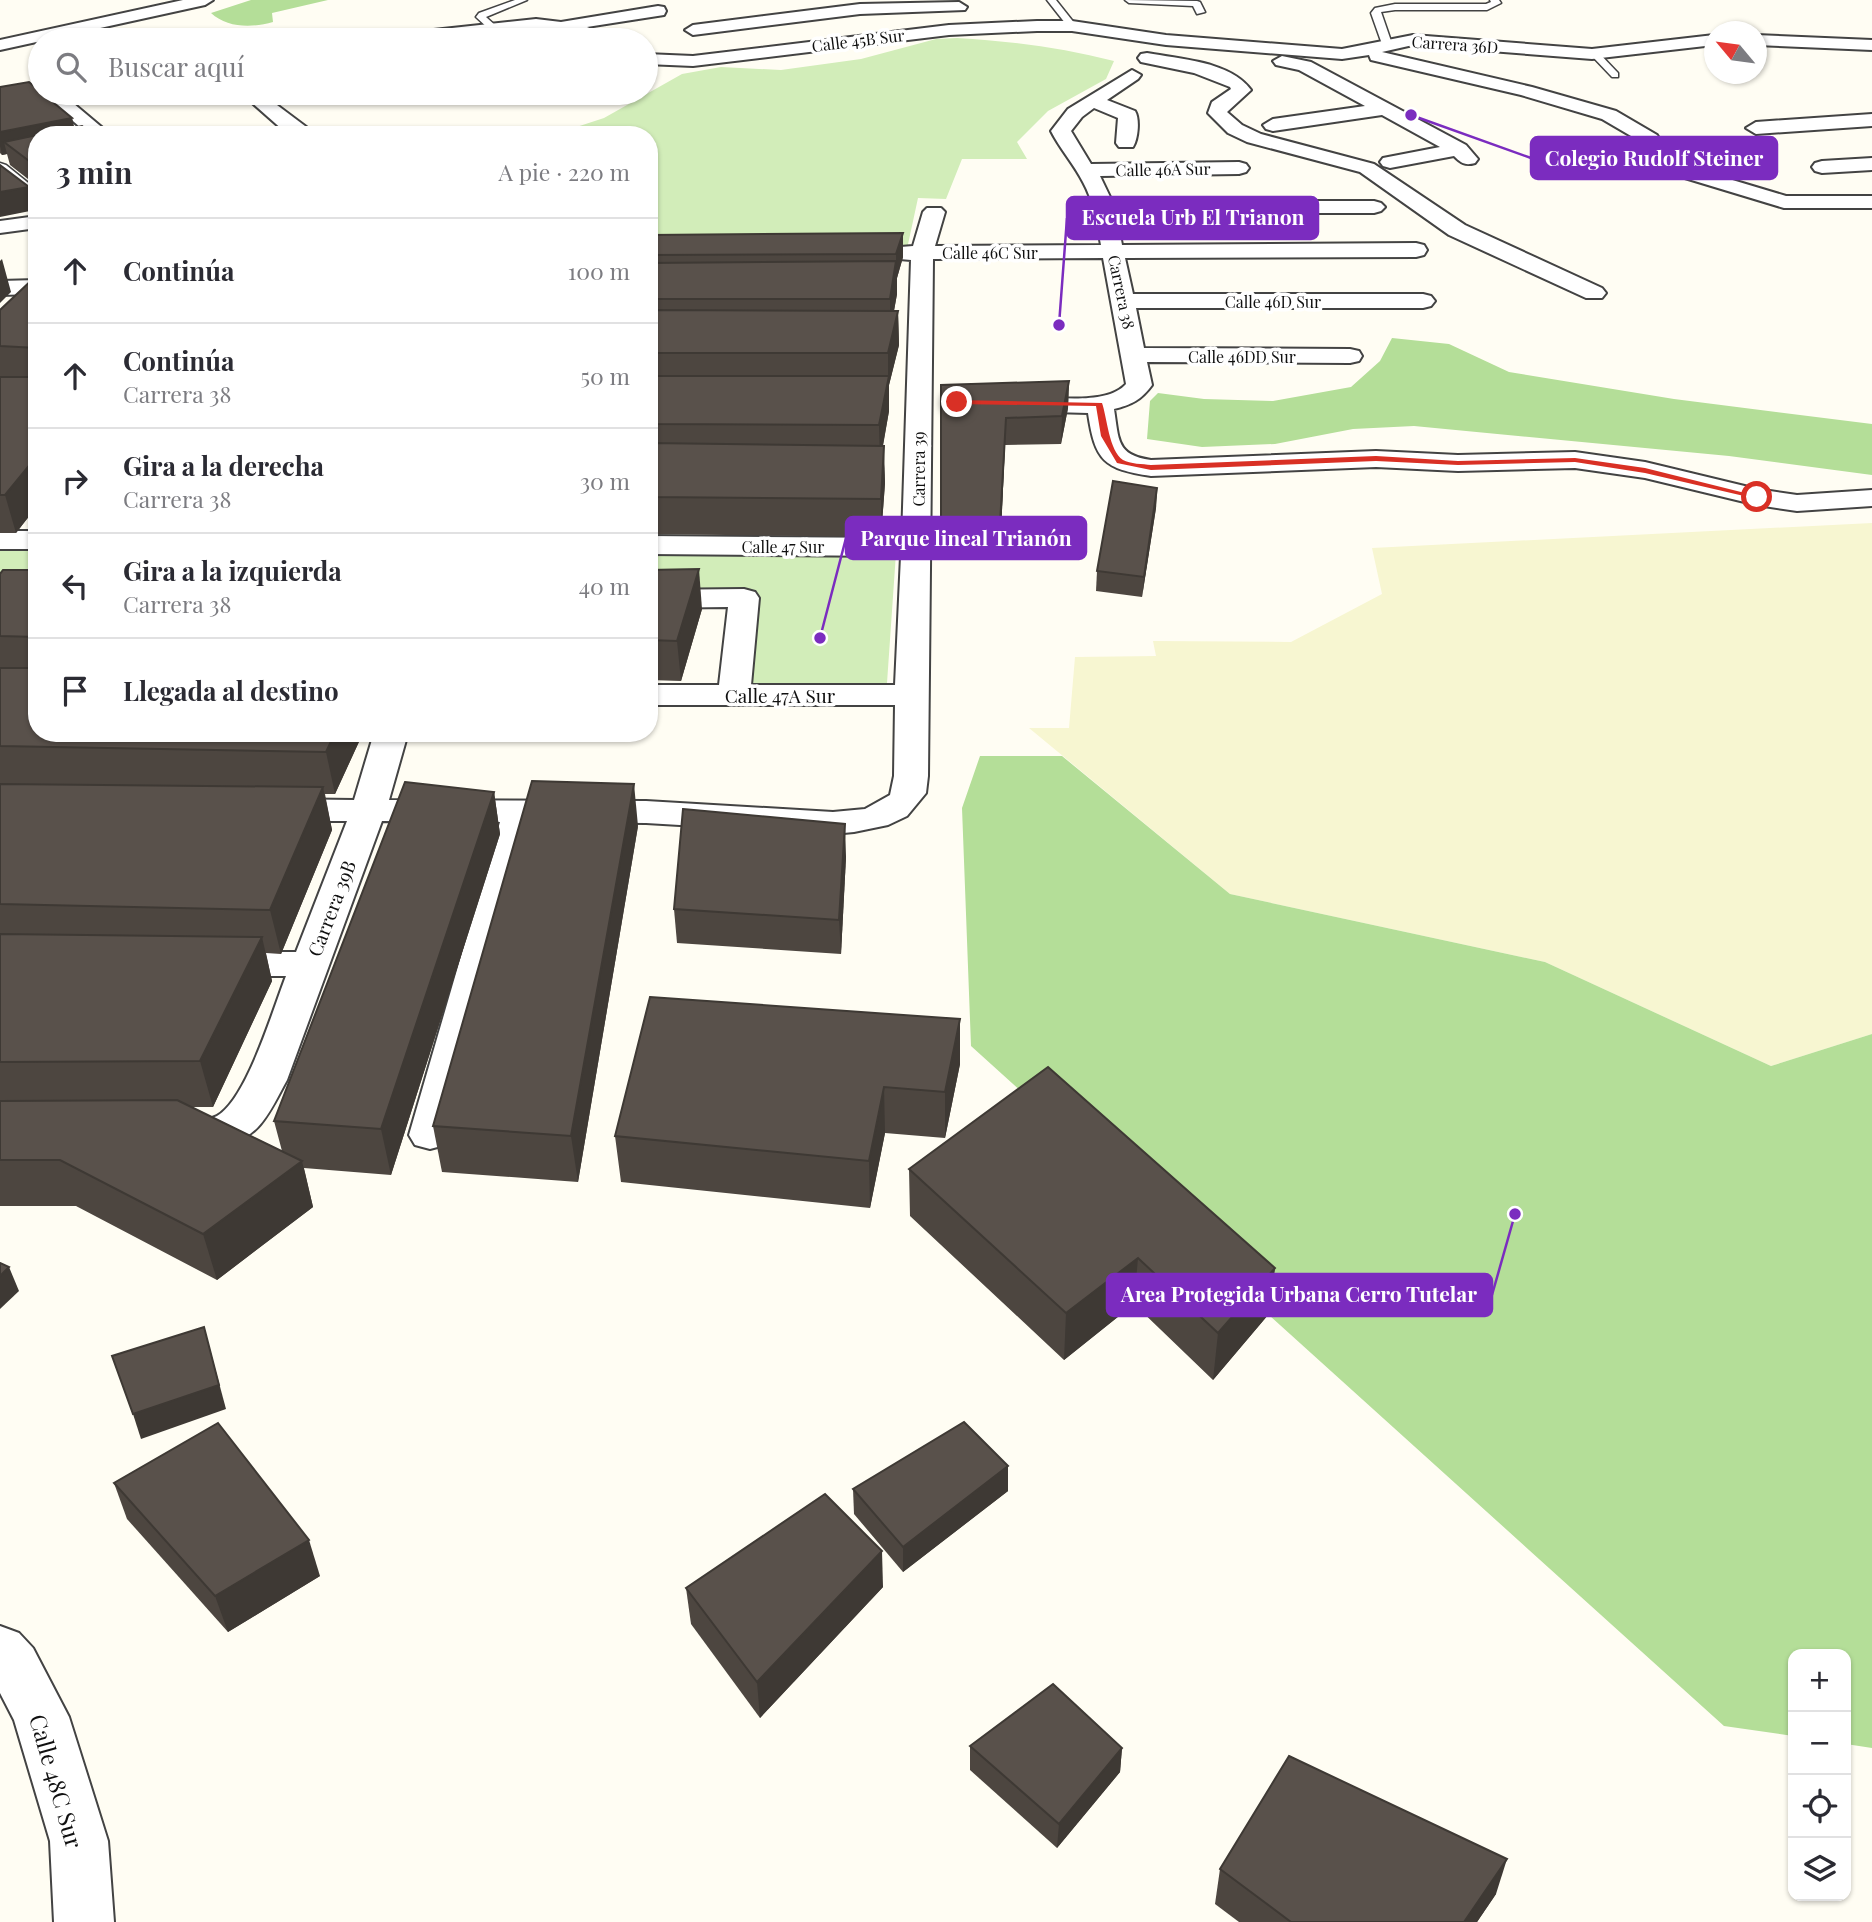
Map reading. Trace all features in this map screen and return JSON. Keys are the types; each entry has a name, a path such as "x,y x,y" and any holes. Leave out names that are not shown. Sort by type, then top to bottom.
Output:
{"street":[{"path":"77,28 205,0"},
{"path":"634,0 715,40"},
{"path":"562,26 860,9 973,7"},
{"path":"521,28 536,24 573,28"},
{"name":"Calle 45B Sur","path":"658,60 693,61 949,30 1072,26"},
{"name":"Carrera 36D","path":"1072,26 1166,40 1315,52 1364,53 1387,44 1433,41 1595,54 1704,41"},
{"path":"993,27 1126,60 1231,80 1242,90 1219,106 1217,113 1235,130 1254,138 1367,168 1457,230 1594,293"},
{"path":"0,45 28,39"},
{"path":"1166,40 1305,66 1464,154 1390,162"},
{"path":"1767,41 1872,45"},
{"path":"1776,41 1840,61"},
{"path":"0,54 28,52"},
{"path":"1364,53 1526,91 1609,115 1650,139 1664,162 1672,167 1752,194 1802,204 1872,202"},
{"name":"Carrera 38","path":"996,403 1100,404 1130,397 1139,385 1104,207 1086,170 1071,151 1061,131 1075,113 1095,102 1126,60"},
{"path":"1095,102 1128,115 1126,143"},
{"path":"60,105 89,126"},
{"path":"264,105 290,126"},
{"path":"1273,125 1382,109"},
{"path":"1756,128 1872,120"},
{"path":"4,162 28,189"},
{"path":"1822,167 1872,164"},
{"name":"Calle 46A Sur","path":"1086,170 1239,168"},
{"path":"1104,207 1374,207"},
{"name":"Carrera 39","path":"246,810 646,812 789,821 859,821 879,817 895,809 909,792 912,778 909,762 917,547 906,475 918,403 922,253 934,212"},
{"path":"0,226 28,223"},
{"path":"0,239 28,240"},
{"name":"Calle 46C Sur","path":"881,253 1416,250"},
{"path":"894,285 921,285"},
{"path":"0,288 28,287"},
{"name":"Calle 46D Sur","path":"1124,301 1423,301"},
{"path":"18,313 28,303"},
{"path":"893,339 920,340"},
{"name":"Calle 46DD Sur","path":"1134,355 1350,356"},
{"path":"1100,404 1105,436 1115,455 1128,464 1164,468 1376,458 1458,463 1575,460 1645,470 1757,497 1797,503 1872,498"},
{"path":"0,540 28,537"},
{"name":"Calle 47 Sur","path":"658,545 917,547"},
{"path":"658,599 744,598 734,695"},
{"name":"Calle 47A Sur","path":"658,695 911,695"},
{"name":"Carrera 39B","path":"144,1132 209,1134 232,1128 251,1109 266,1080 369,810 388,742"},
{"path":"430,1135 522,811"},
{"path":"188,964 309,964"},
{"name":"Calle 48C Sur","path":"0,1650 14,1665 45,1729 79,1841 84,1922"}],"lane":[{"path":"493,28 482,15 523,0"},
{"path":"1051,0 1072,26"},
{"path":"1129,0 1198,4 1200,12"},
{"path":"1387,44 1374,8 1487,7 1497,3 1494,0"},
{"path":"1595,54 1615,75"}],"green space":[{"path":"251,0 328,0 272,13 273,22 257,25 224,22 211,13"},
{"path":"936,39 997,41 1075,52 1114,61 1106,79 1048,111 1017,142 1027,159 962,159 946,199 918,198 907,249 658,249 658,126 580,126 604,118 627,105 658,105 658,88 682,74 721,67 781,70 861,59"},
{"path":"1392,338 1449,344 1509,372 1674,399 1872,424 1872,475 1729,456 1414,426 1353,429 1275,444 1202,447 1147,439 1150,401 1158,393 1204,399 1273,401 1351,387 1380,361"},
{"path":"1872,523 1872,1034 1771,1066 1545,962 1230,894 1029,728 1069,728 1075,657 1156,656 1153,641 1291,642 1382,594 1372,548"},
{"path":"0,548 28,548 28,589 0,589"},
{"path":"658,552 896,553 887,683 745,685 754,594 658,593"},
{"path":"980,756 1062,756 1230,894 1545,962 1771,1066 1872,1034 1872,1748 1851,1745 1851,1649 1788,1649 1788,1735 1724,1726 971,1046 962,808"}],"building":[{"path":"28,82 28,105 56,105 72,118 0,132 0,87"},
{"path":"28,137 28,160 4,142"},
{"path":"0,165 28,186 28,187 0,192"},
{"path":"903,233 896,254 658,255 658,235"},
{"path":"896,261 890,299 658,299 658,263"},
{"path":"28,284 28,348 0,346 0,310"},
{"path":"658,310 898,311 888,353 658,353"},
{"path":"658,376 889,376 879,425 658,424"},
{"path":"0,377 28,377 28,467 5,495 0,495"},
{"path":"1069,381 1062,416 1006,418 1000,524 941,526 941,385"},
{"path":"658,443 884,446 881,499 658,497"},
{"path":"1113,481 1157,488 1144,577 1097,571"},
{"path":"699,569 677,641 658,640 658,570"},
{"path":"3,570 28,570 28,637 0,636 0,574"},
{"path":"0,668 28,668 28,742 331,742 326,752 0,746"},
{"path":"532,781 634,784 571,1136 433,1126"},
{"path":"405,782 494,792 381,1129 274,1121"},
{"path":"0,784 323,787 270,910 0,904"},
{"path":"683,809 845,824 839,920 674,909"},
{"path":"0,934 262,937 200,1061 0,1062"},
{"path":"650,997 960,1019 945,1092 884,1087 869,1161 615,1136"},
{"path":"1048,1067 1275,1268 1218,1333 1138,1258 1066,1313 909,1169"},
{"path":"177,1100 302,1161 203,1234 60,1160 0,1160 0,1101"},
{"path":"0,1263 9,1267 0,1276"},
{"path":"204,1327 219,1385 133,1414 112,1356"},
{"path":"964,1422 1008,1466 903,1547 853,1489"},
{"path":"218,1423 309,1540 215,1596 114,1483"},
{"path":"825,1494 882,1551 757,1682 686,1588"},
{"path":"1053,1684 1122,1748 1059,1824 970,1746"},
{"path":"1289,1756 1507,1859 1464,1922 1291,1922 1220,1869"}],"place":[{"name":"Colegio Rudolf Steiner","path":"1411,115"},
{"name":"Escuela Urb El Trianon","path":"1059,325"},
{"name":"Parque lineal Trianón","path":"820,638"},
{"name":"Area Protegida Urbana Cerro Tutelar","path":"1515,1214"}],"route":[{"path":"957,402 1100,404 1105,436 1115,455 1128,464 1151,468 1376,458 1458,463 1575,460 1645,470 1757,497"}]}
